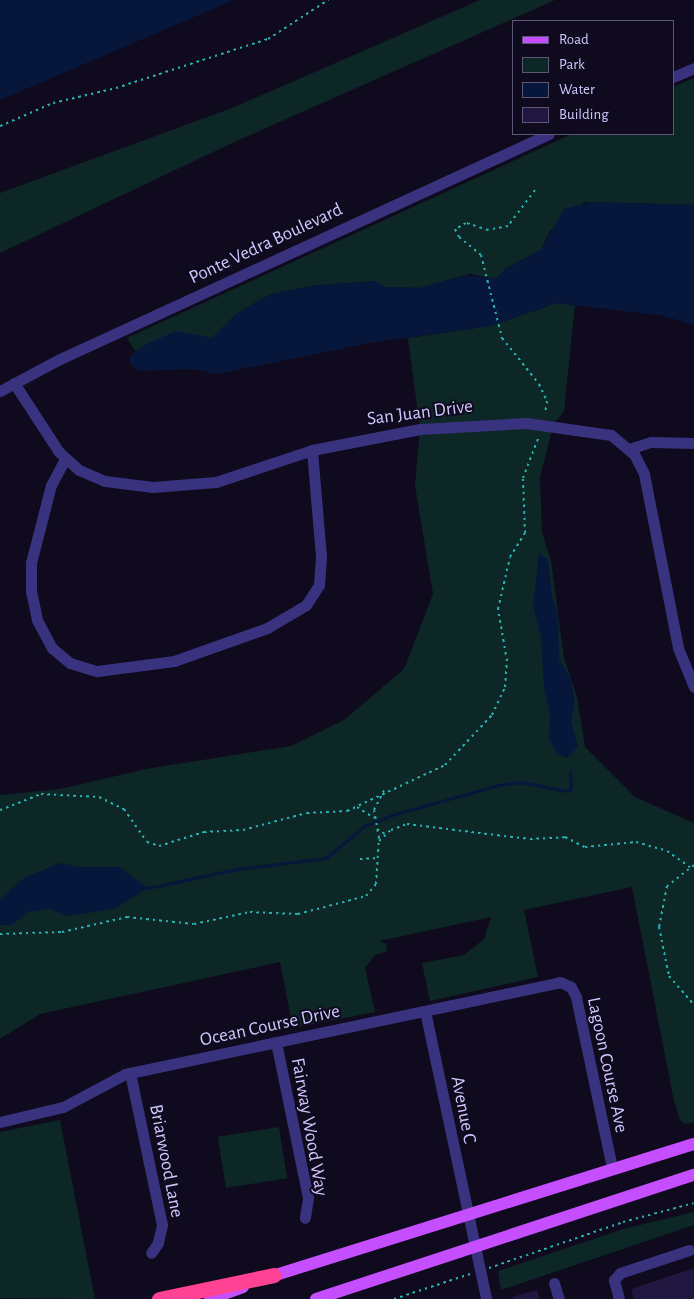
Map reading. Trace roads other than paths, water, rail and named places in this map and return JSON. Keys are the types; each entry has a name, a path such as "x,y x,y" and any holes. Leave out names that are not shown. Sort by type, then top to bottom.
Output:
{"highway":[{"path":"159,1299 274,1275"}],"main road":[{"path":"210,1299 274,1275 466,1216 612,1168 694,1144"},
{"path":"316,1299 694,1175"}],"street":[{"path":"674,77 694,68"},
{"name":"Ponte Vedra Boulevard","path":"0,391 548,135"},
{"name":"San Juan Drive","path":"14,383 65,459 105,481 178,488 216,482 312,450 436,427 543,424 604,432 629,449 644,474 678,648 694,687"},
{"path":"629,449 651,442 694,443"},
{"path":"65,459 51,485 31,563 31,591 37,620 52,648 70,663 97,671 174,661 266,628 306,605 319,584 321,556 312,450"},
{"name":"Ocean Course Drive","path":"0,1122 63,1107 130,1073 554,983"},
{"name":"Lagoon Course Ave","path":"554,983 571,987 576,997 612,1168"},
{"name":"Avenue C","path":"425,1011 466,1216 486,1299"},
{"name":"Fairway Wood Way","path":"276,1042 308,1198 305,1218"},
{"name":"Briarwood Lane","path":"130,1073 162,1225 158,1243 151,1253"},
{"path":"619,1299 614,1285 617,1275 688,1250"},
{"path":"554,1282 559,1299"}],"water":[{"path":"0,0 234,0 0,100"},
{"path":"591,202 694,205 694,325 664,316 557,303 490,326 370,343 217,374 192,369 139,371 130,364 130,356 148,343 177,331 212,338 235,315 268,295 310,286 375,281 385,287 420,288 465,275 496,279 505,269 541,250 564,209"},
{"path":"539,553 548,559 552,596 558,615 559,659 571,680 575,703 571,721 578,747 567,758 557,754 549,739 550,712 544,689 541,637 533,606"},
{"path":"59,863 81,867 120,867 148,888 114,909 68,916 49,909 28,912 12,925 0,925 0,899 24,878"}],"waterway":[{"path":"148,888 237,869 326,858 364,826 392,815 499,785 520,782 567,791 571,789 570,771"}]}
